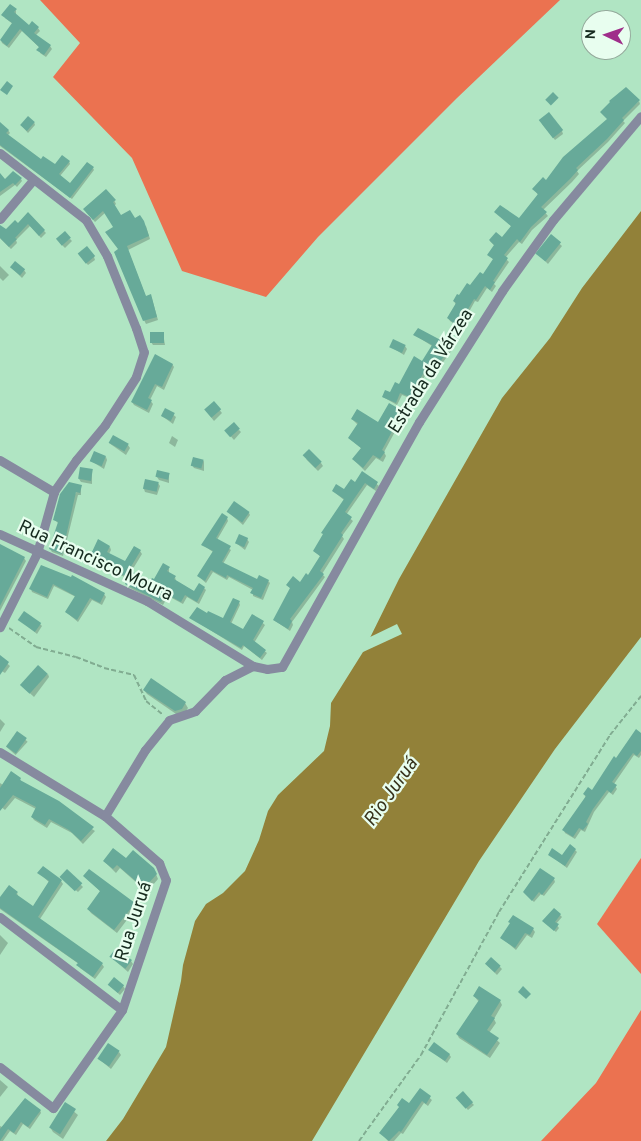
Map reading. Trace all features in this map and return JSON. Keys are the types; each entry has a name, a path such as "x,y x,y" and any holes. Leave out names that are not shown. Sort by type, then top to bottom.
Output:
{"street":[{"name":"Estrada da Várzea","path":"282,667 419,422 502,290 553,220 641,116"},
{"path":"0,153 86,220 107,256 144,352 136,377 131,385 105,425 76,460 54,492 37,553 2,625"},
{"path":"0,219 33,180"},
{"path":"0,460 54,492"},
{"name":"Rua Francisco Moura","path":"0,534 37,553 147,600 253,666 267,669 282,667"},
{"path":"105,816 145,750 169,720 195,711 224,680 253,666"},
{"name":"Rua Juruá","path":"0,752 105,816 159,863 166,880 122,1010 53,1108 0,1067"},
{"path":"0,918 122,1010"}],"path":[{"path":"2,625 36,647 76,657 104,668 134,675 146,701 169,720"},
{"path":"359,1141 420,1055 499,912 610,735 641,696"}],"shaded area":[{"path":"40,0 560,0 457,98 318,237 266,297 182,271 132,158 53,77 80,43"},
{"path":"641,858 641,974 597,924"},
{"path":"641,1010 641,1141 541,1141 596,1083"}],"water":[{"name":"Rio Juruá","path":"641,211 641,637 555,749 479,861 312,1141 106,1141 123,1119 166,1047 183,965 195,921 206,904 223,893 245,871 259,840 268,811 278,795 324,751 330,726 331,703 363,652 399,579 502,398 550,338 582,288"}],"pier":[{"path":"397,624 402,634 363,652 362,649 368,638"}],"building":[{"path":"10,4 17,9 14,12 29,25 32,21 39,27 34,33 51,45 44,55 36,50 39,47 20,29 7,46 0,40 12,23 1,15"},
{"path":"7,81 13,86 7,95 0,90"},
{"path":"626,87 640,100 622,118 624,120 607,139 576,168 578,170 570,179 541,207 547,212 531,227 520,242 517,239 504,255 508,258 493,281 495,282 490,290 485,286 476,300 474,299 458,326 447,318 456,303 453,301 457,294 459,295 467,283 470,285 480,272 483,274 493,259 487,255 494,245 489,240 496,232 502,237 511,226 494,212 500,205 519,218 538,194 532,189 543,177 546,180 563,157 607,119 600,112 609,101"},
{"path":"553,92 559,98 551,105 545,100"},
{"path":"549,112 563,130 553,138 539,120"},
{"path":"28,116 35,122 27,131 20,125"},
{"path":"0,122 9,130 6,133 41,159 43,156 55,164 62,155 70,161 59,174 70,183 87,162 94,167 70,198 0,145"},
{"path":"13,171 22,178 15,185 13,183 0,192 0,173 5,179"},
{"path":"106,189 116,200 113,202 121,215 130,210 135,218 140,215 144,221 149,236 127,246 146,296 151,294 157,317 143,321 114,252 118,249 105,232 113,227 103,211 93,220 83,209"},
{"path":"28,212 45,230 39,236 28,224 9,247 0,238 0,225 6,229 15,220 18,223"},
{"path":"65,231 71,238 62,246 56,239"},
{"path":"551,234 561,242 545,262 535,253"},
{"path":"87,246 95,256 86,264 78,254"},
{"path":"15,261 25,269 20,275 10,267"},
{"path":"418,328 452,346 436,367 429,363 410,397 400,393 396,403 382,397 385,390 390,392 395,382 399,384 414,356 422,361 432,345 413,335"},
{"path":"150,332 164,332 164,343 150,343"},
{"path":"393,339 406,345 402,353 389,347"},
{"path":"155,354 173,364 162,387 155,384 148,398 152,400 147,410 131,402"},
{"path":"214,401 221,409 211,418 204,410"},
{"path":"389,403 403,411 382,450 385,452 380,459 373,455 363,468 352,459 361,448 348,438 358,423 351,419 357,409 378,422"},
{"path":"165,408 175,413 171,421 161,416"},
{"path":"234,422 240,429 230,437 224,431"},
{"path":"113,435 129,444 124,452 109,443"},
{"path":"309,449 322,462 315,468 303,455"},
{"path":"94,451 106,456 102,466 90,461"},
{"path":"193,457 204,460 201,469 191,466"},
{"path":"80,467 93,469 91,481 78,479"},
{"path":"157,470 170,473 168,480 155,477"},
{"path":"362,471 378,482 374,489 365,483 345,512 352,517 320,571 324,574 290,619 292,621 288,629 273,620 290,588 286,585 293,576 300,582 306,573 308,575 320,556 313,551 323,534 321,533 344,499 332,491 336,484 344,489 351,479 355,482"},
{"path":"145,479 159,482 157,492 143,489"},
{"path":"69,482 82,485 80,493 76,492 62,554 49,549 58,522 53,520 60,494"},
{"path":"234,501 250,512 242,523 227,512"},
{"path":"222,513 228,517 216,538 231,546 222,562 257,579 259,575 269,580 261,598 250,593 253,588 227,575 226,578 211,570 205,581 197,576 213,551 201,545"},
{"path":"239,534 248,538 244,547 235,543"},
{"path":"98,539 110,546 107,552 125,561 134,546 141,550 129,570 150,581 152,578 154,579 163,563 170,567 167,571 176,576 174,579 194,591 199,583 205,587 197,602 185,595 181,602 166,594 161,602 125,584 128,577 106,567 108,562 91,554"},
{"path":"0,544 25,557 0,606"},
{"path":"41,565 71,577 72,575 105,593 100,603 90,598 77,620 65,612 75,596 53,584 47,597 29,589"},
{"path":"233,598 240,601 230,622 243,629 252,614 264,621 253,640 266,650 260,658 243,645 241,648 189,618 197,607 207,613 208,611 223,618"},
{"path":"24,611 41,623 35,632 18,620"},
{"path":"0,655 9,662 0,675"},
{"path":"38,665 48,674 30,694 20,685"},
{"path":"151,678 186,702 182,709 175,711 143,690"},
{"path":"636,729 641,733 641,751 637,756 633,753 612,782 617,785 611,793 607,790 593,809 586,822 588,824 583,830 579,828 573,837 562,830 586,796 583,794 588,787 592,790 614,756 616,758"},
{"path":"17,731 27,738 16,753 6,747"},
{"path":"11,771 21,778 20,780 59,801 94,827 81,841 69,830 49,819 45,825 31,817 36,807 13,795 0,811 0,788"},
{"path":"570,844 576,849 565,866 548,855 552,848 562,855"},
{"path":"113,848 126,858 133,850 154,868 157,874 144,888 117,865 113,869 103,861"},
{"path":"43,866 62,880 38,917 103,963 93,977 76,965 78,963 0,908 0,897 9,885 18,892 16,894 33,906 49,881 37,873"},
{"path":"540,868 555,878 542,895 539,892 532,901 523,892"},
{"path":"67,869 82,883 75,891 59,877"},
{"path":"89,869 135,903 114,930 87,909 100,891 83,876"},
{"path":"554,908 561,914 555,922 559,924 554,931 542,921"},
{"path":"513,915 534,928 530,935 525,933 515,948 500,938"},
{"path":"116,948 132,960 125,969 109,957"},
{"path":"491,957 501,966 495,972 485,964"},
{"path":"114,977 124,985 118,993 108,985"},
{"path":"479,986 501,1000 491,1016 495,1018 487,1030 499,1038 487,1055 456,1034 479,1000 473,996"},
{"path":"523,986 531,994 526,999 518,992"},
{"path":"434,1042 450,1054 445,1061 428,1050"},
{"path":"108,1043 120,1051 109,1067 97,1059"},
{"path":"420,1088 431,1096 426,1104 422,1101 401,1132 399,1131 389,1141 379,1133 399,1107 397,1105 402,1098 409,1103"},
{"path":"463,1091 473,1102 466,1109 456,1098"},
{"path":"25,1098 41,1110 28,1127 21,1122 14,1133 8,1129 0,1141 0,1129"},
{"path":"65,1102 76,1109 60,1134 49,1127"}]}
